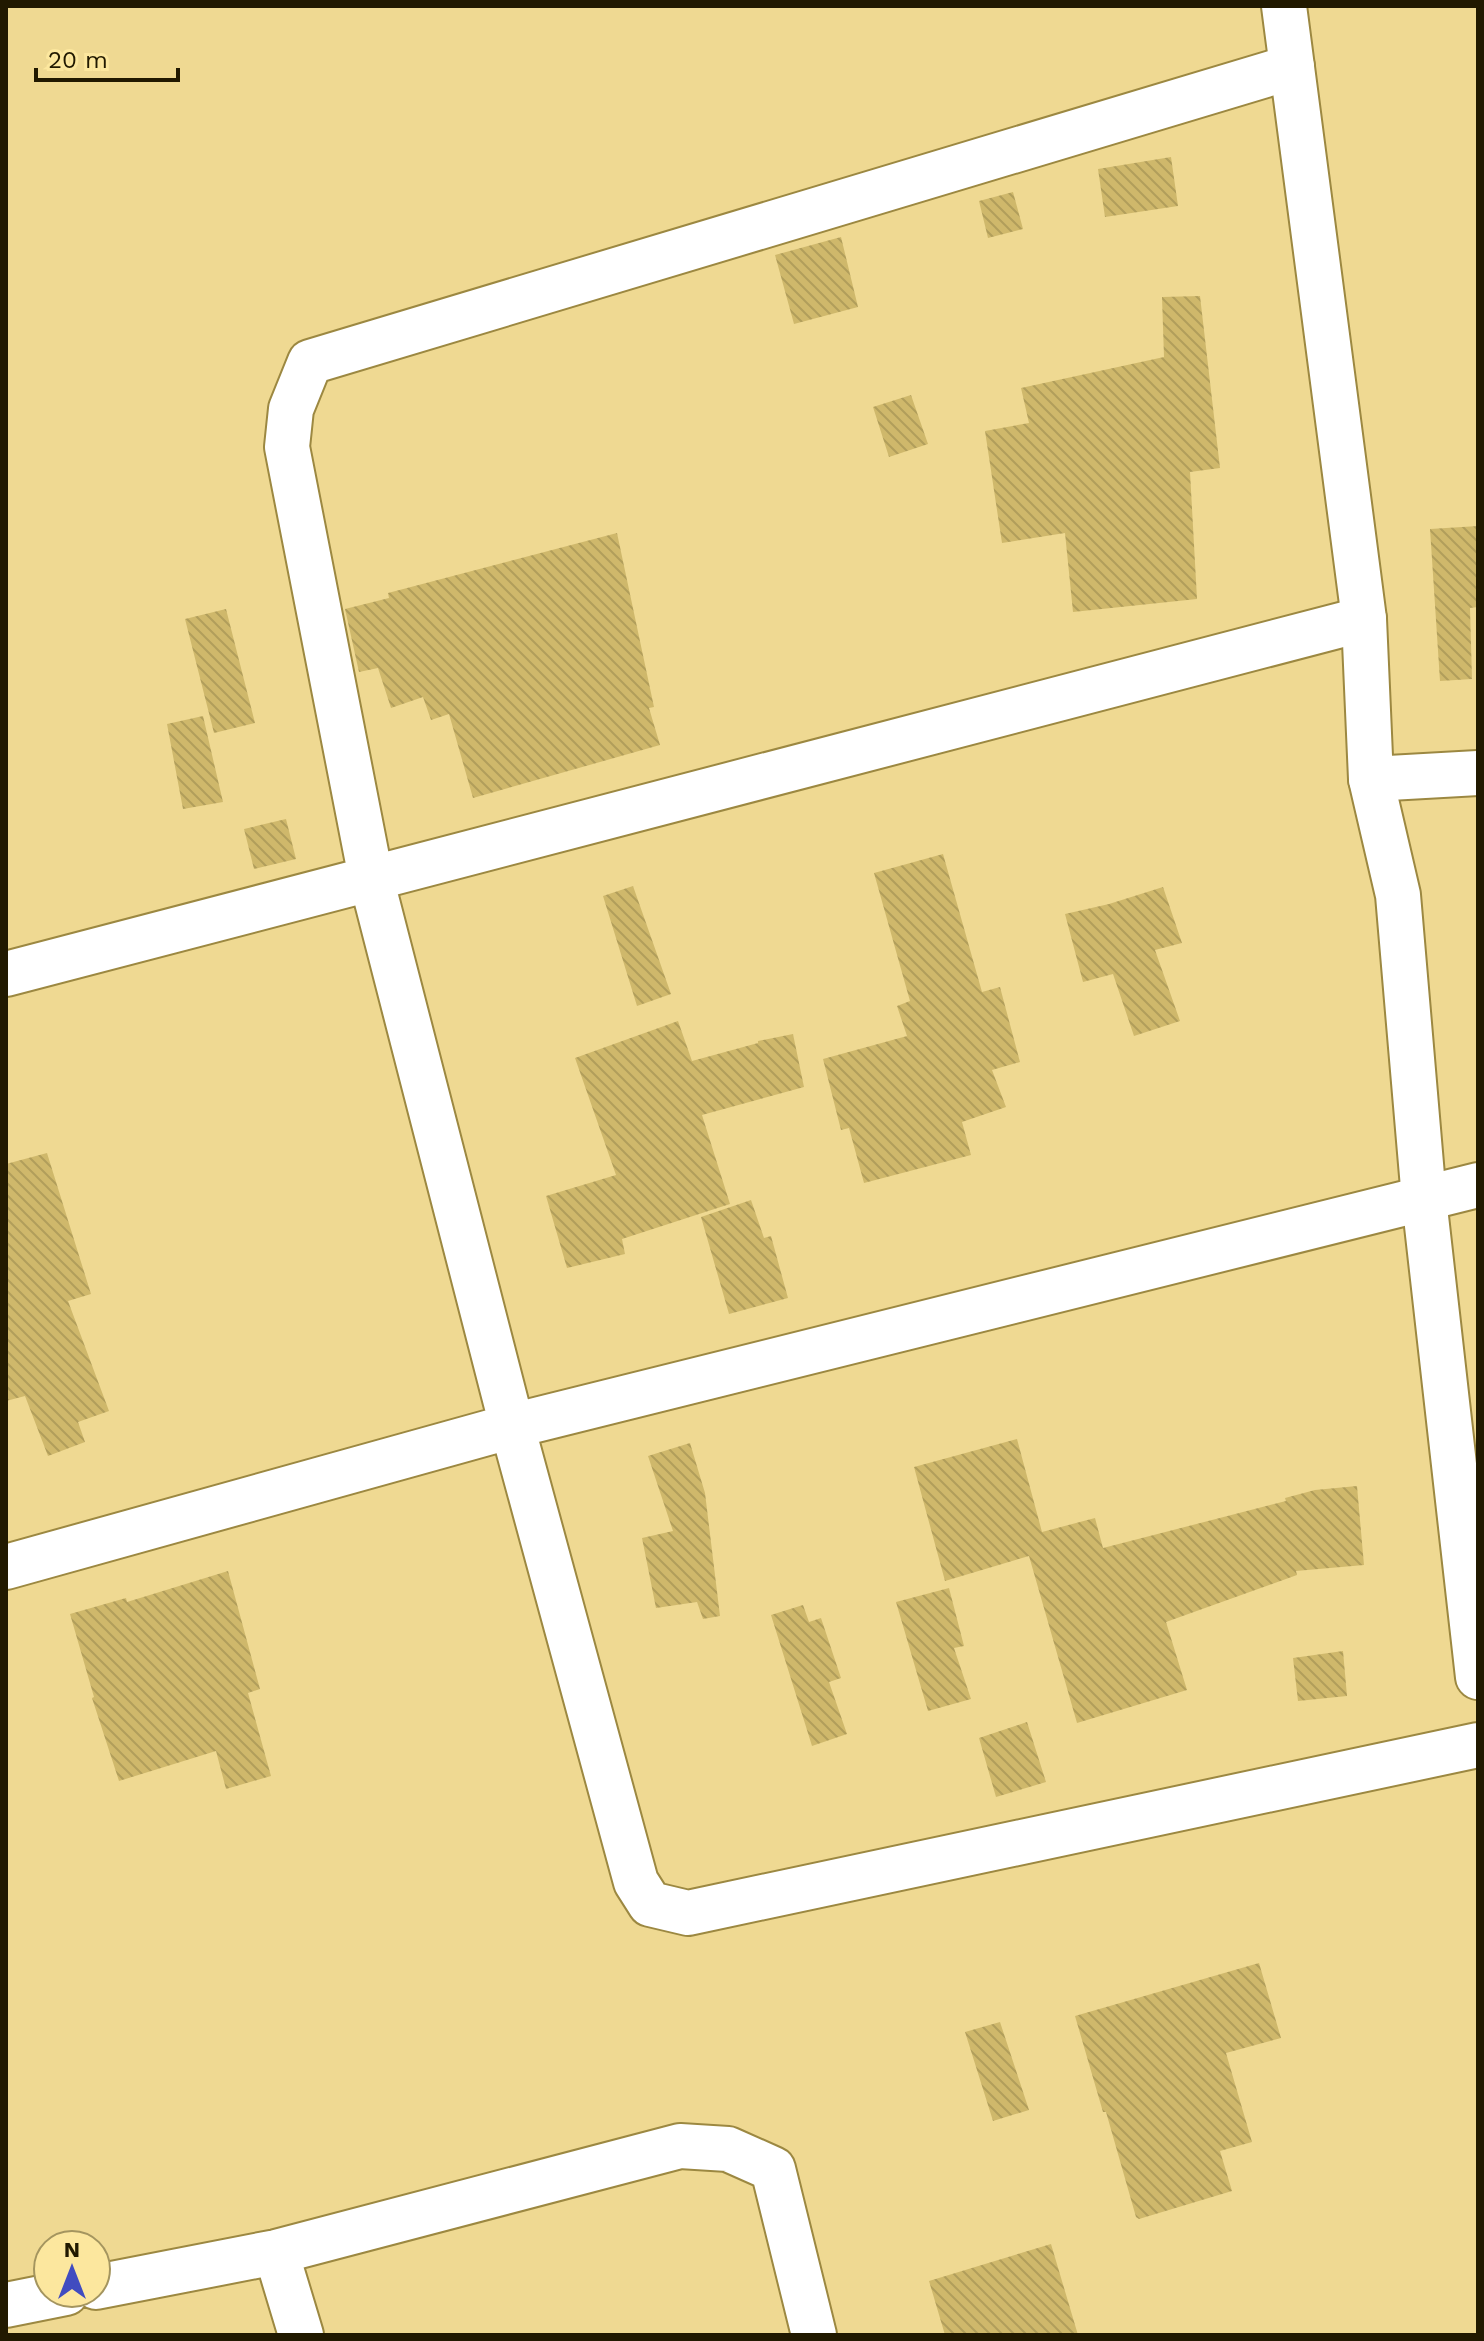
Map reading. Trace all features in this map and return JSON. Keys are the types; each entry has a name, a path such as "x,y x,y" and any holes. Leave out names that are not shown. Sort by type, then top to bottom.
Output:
{"street":[{"path":"1284,6 1364,619 1371,779 1398,895 1424,1199 1478,1677"},
{"path":"1292,67 310,362 291,409 287,447 371,878 512,1426 636,1882 650,1904 688,1913 1478,1745"},
{"path":"6,974 1364,619"},
{"path":"1371,779 1478,773"},
{"path":"6,1567 512,1426 1478,1185"},
{"path":"112,2284 276,2252 680,2146 728,2149 773,2169 814,2335"},
{"path":"276,2252 301,2335"},
{"path":"6,2305 32,2300"}],"building":[{"path":"1171,157 1178,206 1105,217 1098,169"},
{"path":"1013,192 1023,229 988,238 979,201"},
{"path":"841,237 858,307 794,324 775,255"},
{"path":"1200,296 1220,468 1190,472 1197,599 1073,612 1065,533 1002,543 985,431 1029,423 1021,388 1164,357 1162,297"},
{"path":"911,395 928,444 889,457 873,407"},
{"path":"1478,526 1478,607 1470,608 1472,679 1440,681 1430,529"},
{"path":"617,533 654,707 649,708 660,745 473,798 449,714 431,720 423,697 391,708 378,668 359,672 345,609 389,598 388,593"},
{"path":"226,609 255,723 214,733 185,619"},
{"path":"203,716 223,802 183,809 167,724"},
{"path":"286,819 296,859 254,869 244,829"},
{"path":"943,854 982,992 1000,987 1020,1062 992,1070 1006,1107 962,1122 971,1155 864,1183 849,1128 841,1130 823,1059 907,1036 897,1006 910,1001 874,873"},
{"path":"633,886 671,994 637,1006 603,896"},
{"path":"1163,887 1182,943 1155,950 1180,1021 1134,1036 1113,974 1083,982 1065,914"},
{"path":"678,1021 692,1061 793,1034 804,1087 702,1115 730,1204 622,1239 625,1254 567,1268 546,1196 616,1175 575,1058"},
{"path":"47,1153 91,1294 68,1301 109,1411 78,1422 85,1442 48,1456 25,1396 6,1401 6,1164"},
{"path":"751,1200 764,1238 771,1236 788,1298 729,1314 701,1217"},
{"path":"1017,1439 1042,1532 1095,1518 1103,1548 1286,1501 1285,1498 1315,1490 1357,1486 1364,1565 1296,1571 1297,1575 1166,1622 1187,1690 1077,1723 1029,1556 945,1581 914,1467"},
{"path":"690,1443 705,1493 720,1616 703,1619 697,1602 656,1608 642,1538 673,1531 648,1456"},
{"path":"228,1571 260,1689 248,1693 271,1776 226,1789 216,1751 119,1781 92,1698 70,1614 126,1598 127,1602"},
{"path":"949,1588 964,1646 954,1648 971,1699 928,1711 896,1602"},
{"path":"803,1605 809,1622 821,1618 841,1678 829,1682 847,1734 812,1746 771,1615"},
{"path":"1343,1651 1347,1696 1298,1701 1293,1658"},
{"path":"1027,1722 1046,1782 996,1797 979,1738"},
{"path":"1259,1963 1281,2038 1226,2053 1252,2142 1220,2151 1232,2191 1139,2219 1075,2016"},
{"path":"1000,2022 1029,2110 993,2121 965,2032"},
{"path":"1051,2244 1078,2335 945,2335 929,2281"}]}
